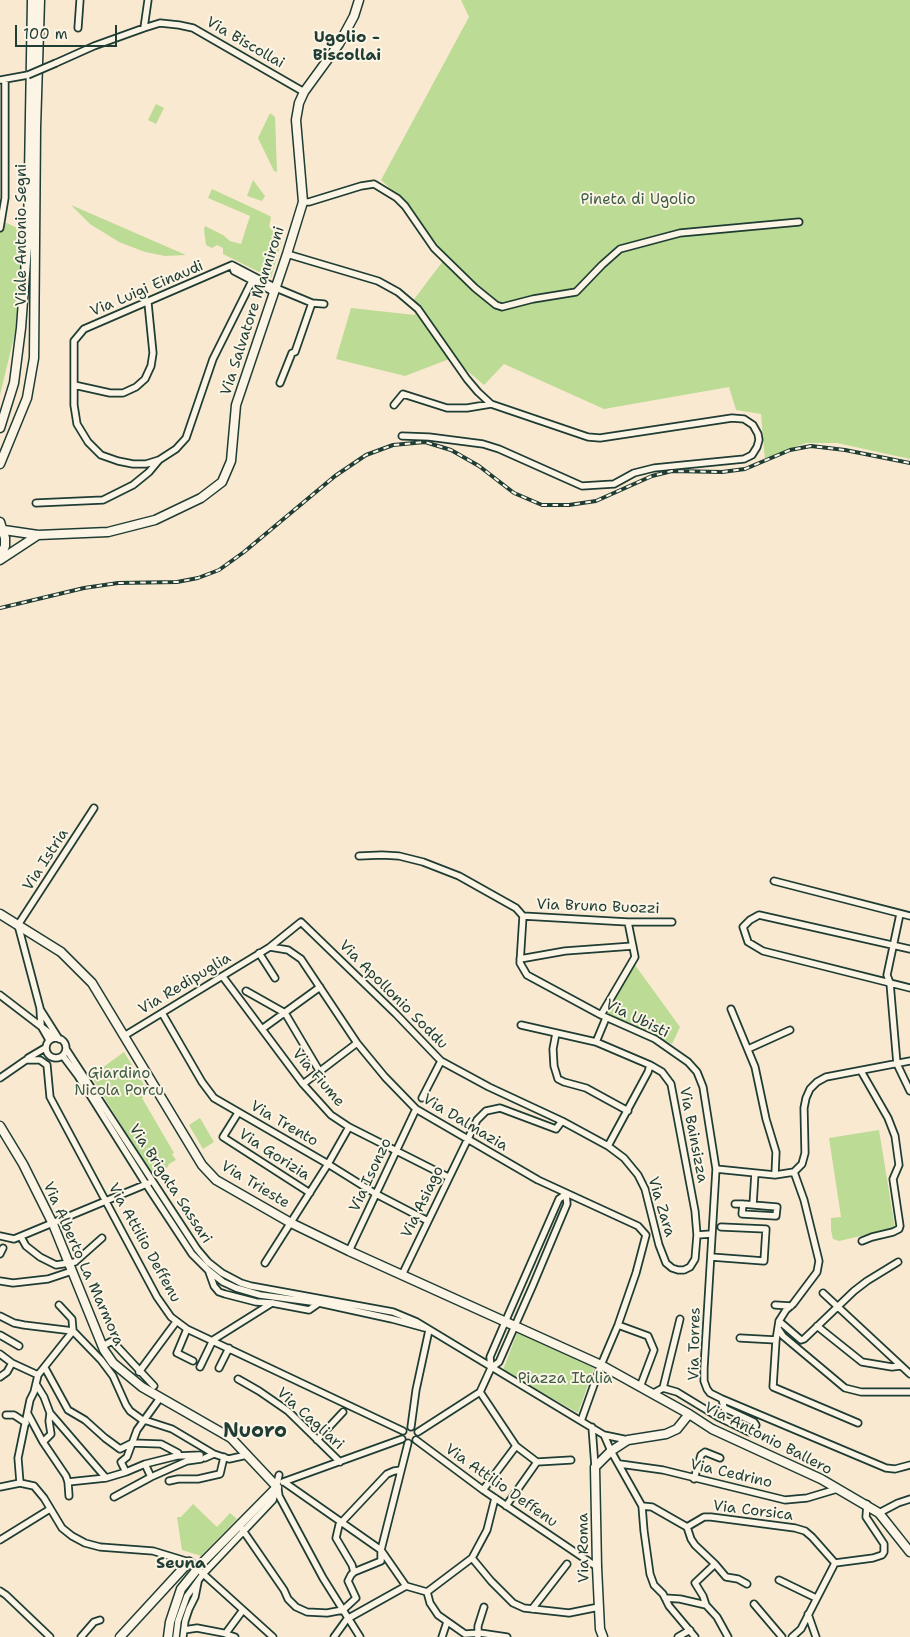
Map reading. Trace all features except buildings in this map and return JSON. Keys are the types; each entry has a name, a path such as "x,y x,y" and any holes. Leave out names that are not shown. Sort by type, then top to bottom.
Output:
{"main road":[{"name":"Viale Antonio Segni","path":"0,428 14,383 21,328 28,233 32,0"},
{"name":"Viale Antonio Segni","path":"0,464 26,398 34,358 36,128 40,0"},
{"name":"Via Salvatore Mannironi","path":"4,530 38,535 108,532 155,520 201,498 222,482 231,462 236,405 287,254 302,202 296,120 299,103 304,92 339,44 354,16 359,0"},
{"path":"0,522 4,530 4,546 0,558"},
{"path":"0,558 38,535"},
{"name":"Via Trieste","path":"0,914 61,952 92,982 202,1165 216,1180 291,1223 514,1326"},
{"name":"Via Alberto La Marmora","path":"0,1126 23,1164 53,1224 103,1346 118,1369 160,1398 231,1438 247,1455 281,1484"},
{"path":"514,1326 601,1365"},
{"name":"Via Antonio Ballero","path":"601,1365 689,1414 712,1429 821,1479 867,1504 879,1513 910,1552"},
{"path":"595,1463 628,1440 666,1434 677,1429 689,1414"},
{"name":"Via Roma","path":"595,1463 600,1629 603,1637"},
{"path":"168,1637 170,1622 182,1589 242,1528 281,1484"},
{"path":"120,1637 189,1562 200,1571"},
{"path":"170,1583 182,1589"}],"street":[{"path":"78,28 80,0"},
{"path":"144,28 148,0"},
{"name":"Via Biscollai","path":"2,80 28,75 94,46 160,23 193,28 304,92"},
{"path":"0,228 5,198 2,80"},
{"path":"302,202 309,202 361,186 374,184 397,198 405,206 427,240 445,259 475,288 496,305 502,307 533,299 576,292 620,249 680,233 798,222"},
{"path":"287,254 378,282 398,292 418,309 467,379 491,404 588,437 600,438 732,418 744,419 753,424 759,440 757,448 752,455 744,459 654,468 634,473 614,484 582,486 499,449 483,444 429,437 402,436"},
{"path":"232,265 275,290"},
{"path":"232,265 234,271 252,281 312,302 324,304"},
{"name":"Via Luigi Einaudi","path":"232,265 148,303 84,329 74,341 74,405 78,424 88,442 101,455 133,464 146,464 159,460 176,449 186,438 213,359 252,281"},
{"path":"280,383 292,353 295,352 312,302"},
{"path":"74,385 110,393 123,393 136,388 145,379 151,366 153,353 148,303"},
{"path":"394,405 403,394 447,408 467,408 491,404"},
{"path":"36,503 103,500 134,485 159,460"},
{"name":"Via Istria","path":"18,925 94,808"},
{"name":"Via Bruno Buozzi","path":"359,856 399,856 423,862 459,876 516,908 523,916 520,959"},
{"path":"774,881 910,916"},
{"path":"900,914 887,975 890,983 897,1064 910,1091"},
{"path":"910,949 759,915 750,920 743,928 748,942 763,951 910,988"},
{"name":"Via Bruno Buozzi","path":"523,916 628,922 672,922"},
{"name":"Via Apollonio Soddu","path":"270,947 301,922 396,1014 441,1061 489,1087 562,1122"},
{"path":"596,1042 603,1016 635,957 628,922"},
{"path":"18,925 40,1008 42,1026"},
{"path":"520,959 565,951 633,946"},
{"name":"Via Redipuglia","path":"124,1036 270,947"},
{"name":"Via Dalmazia","path":"270,947 288,950 300,959 358,1043 385,1077 416,1109 538,1180 638,1226 646,1234 636,1273 618,1325"},
{"path":"259,953 275,978"},
{"name":"Via Ubisti","path":"520,959 522,969 528,975 603,1016 655,1039 688,1062 697,1072 703,1087 716,1169"},
{"name":"Via Fiume","path":"223,977 303,1084 331,1114 349,1126 448,1176"},
{"path":"262,1029 320,987"},
{"path":"246,991 285,1013 320,1072"},
{"path":"0,995 42,1026 55,1039 64,1043 66,1049 63,1056 47,1065 40,1060 26,1060"},
{"path":"40,1008 55,1039"},
{"path":"731,1009 755,1067 766,1119 776,1152 775,1175"},
{"name":"Via Trento","path":"162,1013 207,1090 214,1098 376,1194 428,1221"},
{"name":"Via Bainsizza","path":"521,1025 596,1042 662,1072 671,1084 695,1211 697,1234"},
{"path":"748,1049 790,1030"},
{"path":"556,1033 553,1049 554,1066 558,1079 586,1088 628,1111"},
{"path":"0,1078 45,1048 55,1039"},
{"path":"303,1084 358,1043"},
{"path":"45,1048 47,1055 56,1059"},
{"name":"Via Brigata Sassari","path":"66,1049 197,1249 208,1262 228,1277 251,1286 393,1312 417,1322 492,1368"},
{"name":"Via Brigata Sassari","path":"63,1056 78,1076 146,1185 192,1254 223,1282 260,1295 319,1303 392,1319 429,1330"},
{"path":"422,1098 441,1061"},
{"path":"716,1169 775,1175 794,1172 804,1159 804,1108 806,1098 810,1089 817,1082 826,1077 910,1061"},
{"name":"Via Attilio Deffenu","path":"47,1065 50,1098 157,1297 176,1322 187,1329 403,1431"},
{"path":"608,1146 628,1111 650,1065"},
{"path":"861,1070 888,1118 895,1136 898,1165 893,1179 900,1226 899,1229 893,1232 862,1241"},
{"path":"468,1140 477,1120 486,1111 500,1108 556,1129 562,1122"},
{"name":"Via Isonzo","path":"349,1251 416,1109"},
{"name":"Via Gorizia","path":"238,1113 224,1137 310,1193"},
{"name":"Via Zara","path":"562,1122 608,1146 624,1158 638,1175 645,1189 659,1245 666,1262 672,1268 684,1270 693,1263 697,1234 711,1234"},
{"path":"265,1264 328,1164 349,1126"},
{"name":"Via Asiago","path":"402,1275 448,1176 468,1140"},
{"name":"Via Torres","path":"716,1169 704,1381 710,1393 722,1400 886,1468 895,1469 910,1465"},
{"path":"794,1172 804,1200 819,1261 817,1272 779,1321 773,1387 858,1423"},
{"path":"753,1205 755,1174"},
{"path":"0,1236 14,1239 154,1182"},
{"path":"566,1194 560,1199 549,1222 505,1322 490,1358 492,1368 604,1435 628,1440"},
{"path":"408,1443 416,1440 418,1432 480,1392 492,1368 499,1362 533,1285 567,1204 566,1194"},
{"path":"735,1204 743,1204 777,1208 776,1216 742,1214 743,1204"},
{"path":"549,1222 557,1225"},
{"path":"711,1257 764,1261 766,1229 721,1227"},
{"path":"21,1236 26,1246 40,1257 56,1265 80,1259 102,1238"},
{"path":"779,1321 801,1340 867,1281 898,1262"},
{"name":"Via Brigata Sassari","path":"208,1270 214,1286 219,1292 256,1302 309,1310 319,1303"},
{"path":"0,1281 13,1283 48,1279 72,1271"},
{"path":"523,1282 533,1285"},
{"path":"823,1293 910,1374"},
{"path":"200,1367 213,1340 272,1303"},
{"path":"20,1483 18,1458 38,1375 73,1331 72,1318 59,1305"},
{"path":"775,1306 792,1305"},
{"path":"0,1316 24,1325 73,1331 114,1376 130,1411 145,1421 172,1429 214,1454 229,1459 247,1455"},
{"path":"663,1388 680,1320"},
{"path":"140,1372 176,1322"},
{"path":"581,1421 618,1325 648,1336 654,1350 640,1387"},
{"path":"817,1326 862,1362 892,1367 900,1366"},
{"path":"187,1329 177,1353 193,1361"},
{"path":"411,1427 416,1390 429,1330"},
{"path":"779,1330 783,1336 846,1388 861,1392 910,1392"},
{"path":"0,1335 20,1346"},
{"path":"740,1338 776,1340"},
{"path":"103,1346 112,1341 154,1386"},
{"path":"218,1368 229,1348"},
{"path":"0,1354 12,1363 38,1375"},
{"path":"0,1377 7,1372 12,1363"},
{"path":"44,1368 68,1410 86,1420 120,1448 132,1443 161,1444 178,1453 177,1456"},
{"path":"114,1376 118,1369"},
{"name":"Via Cagliari","path":"238,1378 288,1411 340,1462"},
{"path":"36,1384 44,1397 50,1413 106,1478"},
{"path":"652,1394 663,1388 678,1392 718,1417 749,1432 754,1430 756,1426 754,1422 724,1408 722,1400"},
{"path":"480,1392 516,1446 537,1462 571,1460"},
{"path":"126,1472 121,1462 127,1457 137,1430 160,1398"},
{"path":"317,1440 343,1412"},
{"path":"42,1442 51,1434 50,1413"},
{"path":"28,1414 42,1442 68,1482 69,1496"},
{"path":"6,1415 14,1416 26,1423"},
{"path":"402,1439 403,1431 411,1427"},
{"path":"411,1427 418,1432"},
{"path":"592,1427 595,1463"},
{"path":"604,1435 642,1506 650,1574 654,1585 695,1637"},
{"path":"402,1439 408,1443"},
{"path":"281,1484 402,1439"},
{"name":"Via Attilio Deffenu","path":"416,1440 483,1490 598,1567"},
{"path":"242,1528 288,1599 296,1607 307,1612 327,1613 343,1610 356,1598 348,1581 354,1572 381,1562 381,1550 408,1443"},
{"path":"483,1490 516,1446"},
{"path":"694,1479 701,1455 705,1452 720,1458"},
{"path":"114,1498 151,1477 186,1461 214,1454"},
{"path":"68,1482 106,1478 145,1464 177,1456 202,1457"},
{"path":"169,1481 198,1479 220,1474 224,1457"},
{"path":"506,1506 537,1462"},
{"path":"145,1464 151,1477"},
{"name":"Via Cedrino","path":"620,1464 663,1470 785,1500 807,1498 837,1489"},
{"path":"354,1572 336,1538 341,1523 387,1474 401,1470"},
{"path":"279,1475 281,1484 279,1496 347,1619 360,1637"},
{"path":"0,1487 20,1483 34,1486 62,1528 86,1543 100,1547 153,1551 189,1562"},
{"path":"281,1484 381,1550 406,1586 427,1592"},
{"path":"427,1592 472,1558 487,1530 496,1498"},
{"path":"879,1513 910,1499"},
{"path":"792,1637 800,1629 835,1563 873,1558 882,1555 884,1552 884,1544 866,1517 867,1504"},
{"path":"642,1506 652,1507 687,1527 695,1545 726,1577 738,1579 747,1584"},
{"path":"0,1540 50,1509"},
{"name":"Via Corsica","path":"687,1527 704,1517 711,1517 795,1528 812,1537 835,1563"},
{"path":"472,1558 513,1603 532,1609 569,1613 599,1606"},
{"path":"532,1609 567,1564"},
{"path":"715,1564 695,1583 706,1605 717,1617 728,1637"},
{"path":"183,1637 189,1609 195,1597 200,1571 273,1637"},
{"path":"176,1637 178,1622 187,1596 198,1580"},
{"path":"779,1580 816,1598"},
{"path":"334,1637 347,1619 406,1586"},
{"path":"0,1591 50,1637"},
{"path":"427,1592 430,1603 438,1614 465,1634 508,1637"},
{"path":"665,1598 680,1599 706,1605"},
{"path":"754,1604 782,1637"},
{"path":"478,1635 478,1626 484,1607"},
{"path":"226,1633 243,1610"},
{"path":"808,1614 816,1637"},
{"path":"81,1637 94,1622 100,1620"},
{"path":"442,1637 447,1622"},
{"path":"184,1630 197,1628 226,1633 235,1637"},
{"path":"678,1637 690,1630"}],"green space":[{"name":"Pineta di Ugolio","path":"461,0 910,0 910,459 837,443 806,443 765,460 761,414 736,410 729,387 604,409 504,364 484,385 452,358 405,376 336,359 351,308 415,315 412,302 446,257 408,205 381,180 469,17"},
{"path":"156,104 164,108 156,124 148,120"},
{"path":"270,113 275,117 277,172 274,171 258,138"},
{"path":"253,180 265,196 262,201 247,196"},
{"path":"212,189 271,217 269,227 282,239 271,278 223,254 223,248 217,245 212,248 206,245 205,226 223,235 230,241 241,244 250,216 208,198"},
{"path":"71,205 186,255 165,256 145,252 119,242 90,224"},
{"path":"2,221 24,231 24,259 15,333 0,395 0,225"},
{"path":"635,965 680,1027 672,1044 605,1013"},
{"name":"Giardino Nicola Porcu","path":"124,1052 149,1093 142,1098 174,1153 172,1154 176,1160 153,1176 91,1076"},
{"path":"200,1118 214,1142 203,1149 189,1125"},
{"path":"879,1130 895,1228 839,1241 833,1239 831,1218 841,1217 829,1138"},
{"name":"Piazza Italia","path":"517,1333 594,1368 578,1413 503,1370"},
{"path":"193,1504 217,1527 230,1513 237,1519 201,1556 182,1550 177,1517 181,1517"}],"railway":[{"path":"0,608 84,588 118,583 177,582 198,578 219,570 244,552 335,476 366,455 393,445 425,442 451,450 479,466 514,493 542,505 569,505 596,501 652,476 672,471 722,472 745,469 790,450 811,446 845,450 910,463"}],"district":[{"name":"Ugolio - Biscollai","path":"347,47"},
{"name":"Nuoro","path":"255,1432"},
{"name":"Seuna","path":"181,1564"}]}
